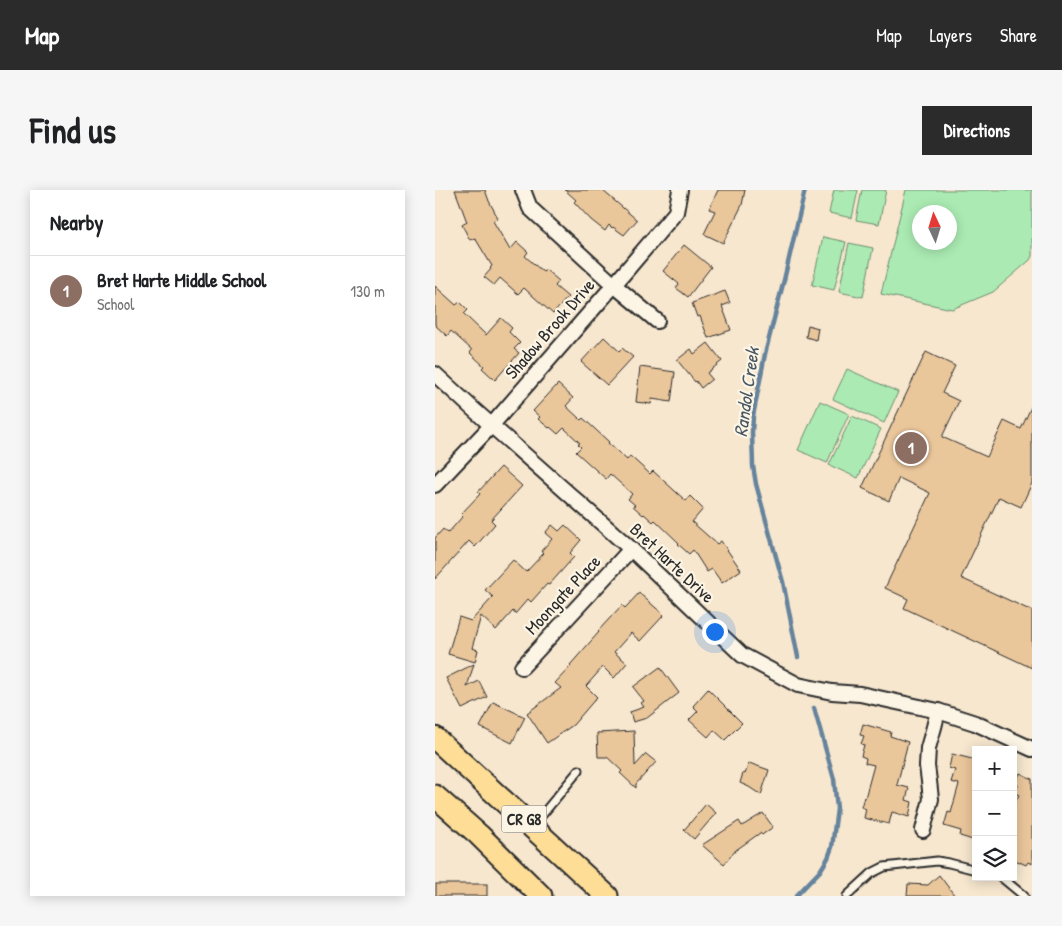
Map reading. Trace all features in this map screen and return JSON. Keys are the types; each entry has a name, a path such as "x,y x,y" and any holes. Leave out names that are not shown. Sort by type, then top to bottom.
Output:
{"main road":[{"name":"CR G8","path":"435,738 607,896"},
{"name":"CR G8","path":"435,796 479,835 541,896"}],"street":[{"path":"523,190 530,208 614,285 657,321"},
{"name":"Shadow Brook Drive","path":"435,485 491,426 675,212 681,190"},
{"name":"Bret Harte Drive","path":"435,374 631,549 742,655 799,685 832,692 860,694 938,711 975,723 1032,749"},
{"name":"Moongate Place","path":"522,667 631,549"},
{"path":"923,830 931,799 927,766 928,748 938,711"}],"lane":[{"path":"532,826 579,770"},
{"path":"847,896 872,872 885,867 937,861 972,869"},
{"path":"1006,881 1024,896"}],"green space":[{"path":"834,190 858,190 852,218 829,213"},
{"path":"862,190 886,190 879,224 856,220"},
{"path":"906,190 1032,190 1032,256 1030,260 993,292 952,309 881,294"},
{"path":"823,237 846,242 834,290 812,285"},
{"path":"849,243 873,248 863,297 839,292"},
{"path":"847,369 898,392 884,423 833,399"},
{"path":"820,401 849,414 827,463 798,450"},
{"path":"852,416 881,429 858,478 829,465"}],"building":[{"path":"455,190 485,190 498,218 493,221 510,250 517,242 528,252 525,256 543,272 546,270 559,281 555,286 568,297 553,314 524,288 518,294 500,278 494,285 484,277 492,266 475,238 470,240 462,225 467,222"},
{"path":"565,190 602,190 637,220 624,235 609,225 605,231 591,220 574,202 576,200"},
{"path":"718,190 745,190 742,205 723,243 704,234 715,211 709,209"},
{"path":"684,245 711,267 688,297 676,288 679,284 663,271"},
{"path":"435,286 456,305 460,302 468,310 464,314 486,335 501,318 512,328 509,332 520,343 514,349 519,353 495,380 470,353 472,350 451,331 447,336 435,325"},
{"path":"725,291 730,303 722,306 731,330 708,338 700,316 697,317 692,303"},
{"path":"808,325 818,328 816,340 806,337"},
{"path":"604,337 619,351 622,348 633,357 607,385 581,362"},
{"path":"708,343 722,361 707,373 712,379 701,388 677,360 691,349 694,354"},
{"path":"926,352 955,366 942,393 959,401 942,437 987,457 1004,421 1021,429 1032,405 1032,483 1021,507 999,497 961,578 1032,611 1032,668 904,608 908,599 885,588 930,493 899,478 889,501 862,488"},
{"path":"640,367 675,372 671,402 652,399 651,404 636,402"},
{"path":"558,384 573,398 566,406 581,420 583,418 627,460 630,456 650,474 653,471 686,501 690,496 703,509 692,522 717,544 721,541 741,570 722,583 712,569 707,572 693,550 689,554 655,520 653,522 633,506 635,505 628,499 632,494 610,474 606,479 576,452 581,447 578,444 580,443 564,428 558,434 538,419 540,417 533,411"},
{"path":"501,467 522,486 491,520 495,524 475,547 469,541 435,579 435,538 443,529 448,533 463,516 461,514 480,494 478,492"},
{"path":"552,525 559,531 565,525 581,540 570,553 574,557 531,602 528,599 515,614 513,611 496,630 481,616 472,648 478,650 475,662 448,654 459,617 471,621 493,597 485,590 513,560 526,572 544,553 541,551 552,539 545,533"},
{"path":"639,593 664,615 640,641 631,633 614,652 627,663 614,678 603,667 586,686 597,697 573,725 547,743 527,713 561,688 555,683 622,605 625,608"},
{"path":"474,664 467,687 479,681 487,697 462,709 446,678"},
{"path":"660,667 679,693 647,718 633,722 630,712 644,707 641,703 644,701 633,687"},
{"path":"708,689 742,723 725,740 714,730 708,737 689,720 698,711 693,706"},
{"path":"493,702 525,717 512,743 480,727"},
{"path":"863,724 891,732 890,736 908,742 897,785 909,788 906,800 912,802 909,817 892,812 889,824 864,818 866,809 861,807 874,765 865,763 866,758 861,756 864,745 861,744 864,736 860,735"},
{"path":"634,731 635,766 646,754 656,762 636,784 636,788 607,757 598,757 597,733"},
{"path":"952,754 972,759 972,840 960,836 961,831 944,826 948,812 951,813 959,784 951,782 955,770 949,768"},
{"path":"749,763 769,770 761,795 740,783"},
{"path":"1020,773 1032,779 1032,864 1028,862 1026,865 1017,861 1017,799 1019,795 1017,794 1017,779"},
{"path":"706,804 716,813 694,839 684,830"},
{"path":"763,813 773,827 762,835 760,833 736,850 724,864 702,845 739,821 742,826"},
{"path":"939,875 955,896 907,896 908,884 928,885"},
{"path":"436,884 487,884 487,896 436,896"}],"waterway":[{"name":"Randol Creek","path":"798,657 783,582 756,484 753,466 752,432 753,416 765,354 805,190"},
{"name":"Randol Creek","path":"796,896 820,871 828,858 832,847 837,809 834,779 814,708"}],"place":[{"name":"Bret Harte Middle School","path":"911,448"}]}
